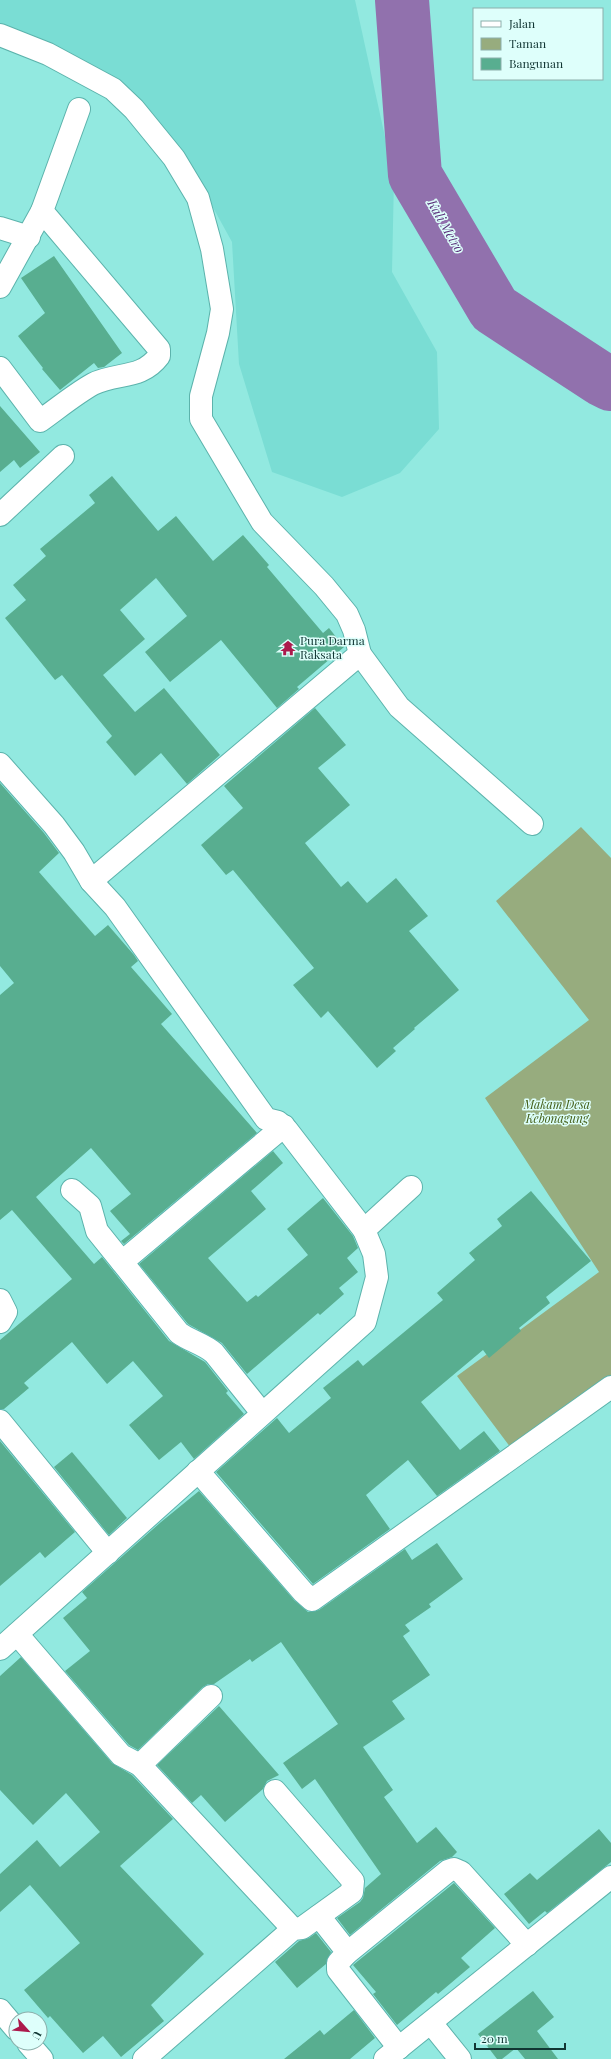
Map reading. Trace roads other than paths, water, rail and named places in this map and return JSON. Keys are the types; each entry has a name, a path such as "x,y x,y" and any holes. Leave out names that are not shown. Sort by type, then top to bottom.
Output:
{"street":[{"path":"0,35 48,54 113,89 134,109 174,158 198,198 212,249 222,309 218,333 201,396 201,419 262,522 324,586 347,614 354,630 360,654 400,707 532,824"},
{"path":"3,274 29,236 42,211 78,109"},
{"path":"0,368 40,421 94,384 140,372 153,364 159,356 159,349 42,211"},
{"path":"0,228 29,236"},
{"path":"0,515 63,456"},
{"path":"91,881 360,654"},
{"path":"0,764 54,826 74,852 91,881 115,907 266,1119 278,1122 284,1126 364,1230 374,1254 377,1277 373,1298 365,1322 198,1470 108,1553 0,1649"},
{"path":"122,1262 284,1126"},
{"path":"364,1230 411,1187"},
{"path":"72,1190 90,1206 97,1231 179,1333 192,1342 208,1347 262,1413"},
{"path":"0,1300 6,1312 0,1322"},
{"path":"198,1470 312,1600 611,1387"},
{"path":"0,1421 108,1553"},
{"path":"17,1634 121,1755 140,1765 293,1929"},
{"path":"140,1765 211,1696"},
{"path":"144,2059 293,1929 302,1928 352,1892 354,1886 353,1881 275,1791"},
{"path":"527,1945 461,1872 454,1869 448,1871 346,1954 338,1963 338,1970 392,2053 431,2023 611,1877"},
{"path":"319,1916 345,1949 346,1954"},
{"path":"0,2010 8,2020"},
{"path":"431,2023 460,2059"},
{"path":"35,2051 42,2059"}],"waterway":[{"name":"Kali Metro","path":"402,0 415,175 494,309 611,384"}],"place":[{"name":"Pura Darma Raksata","path":"288,648"}],"park label":[{"name":"Makam Desa Kebonagung","path":"557,1112"}]}
